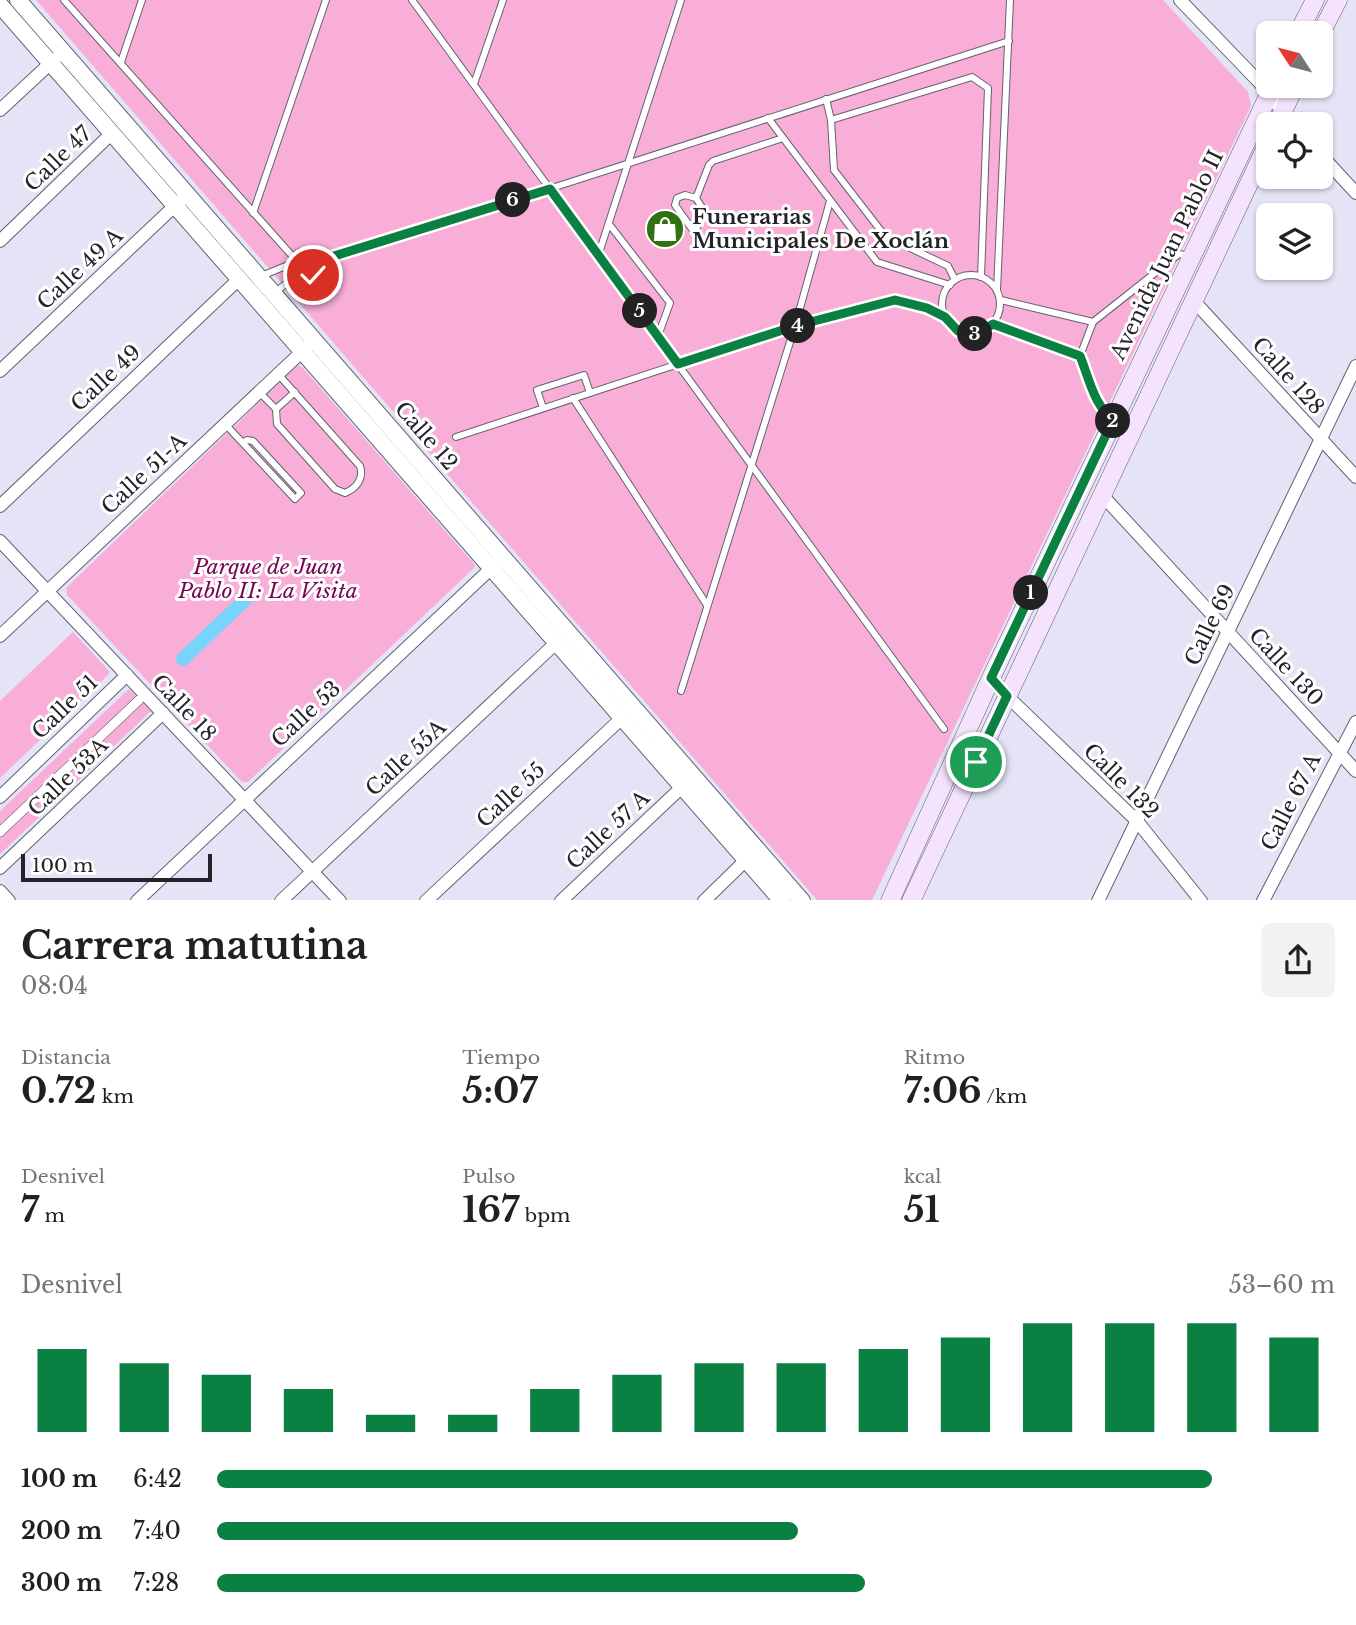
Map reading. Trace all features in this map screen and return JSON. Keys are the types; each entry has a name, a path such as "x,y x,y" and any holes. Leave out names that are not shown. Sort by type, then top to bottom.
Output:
{"main road":[{"path":"1304,21 1315,0"},
{"path":"1327,21 1338,0"},
{"name":"Avenida Juan Pablo II","path":"890,900 991,678 1267,98"},
{"name":"Avenida Juan Pablo II","path":"916,898 1007,696 1256,168"}],"street":[{"name":"Calle 12","path":"18,0 63,51 181,200 239,279 308,346 648,736 801,900"},
{"path":"1180,0 1256,75"},
{"name":"Calle 12","path":"0,5 112,133 259,277 273,293 308,346"},
{"path":"0,110 63,51"},
{"name":"Calle 47","path":"0,241 112,133"},
{"path":"1333,168 1356,192"},
{"name":"Calle 49 A","path":"0,371 181,200"},
{"name":"Calle 49","path":"0,506 239,279"},
{"name":"Calle 128","path":"1193,300 1356,477"},
{"name":"Calle 51-A","path":"0,636 308,346"},
{"name":"Calle 69","path":"1098,900 1356,366"},
{"name":"Calle 130","path":"1102,495 1356,771"},
{"name":"Calle 18","path":"0,541 339,900"},
{"name":"Calle 12","path":"497,562 556,643 622,718 648,736 682,787 781,900"},
{"name":"Calle 53","path":"138,900 497,562"},
{"name":"Calle 55A","path":"282,900 556,643"},
{"name":"Calle 51","path":"0,797 127,675"},
{"name":"Calle 132","path":"991,678 1137,821 1200,900"},
{"path":"0,832 139,700"},
{"name":"Calle 53A","path":"0,868 163,713"},
{"name":"Calle 55","path":"427,900 622,718"},
{"name":"Calle 67 A","path":"1264,900 1338,752 1356,722"},
{"name":"Calle 57 A","path":"562,900 682,787"},
{"path":"705,900 746,860"}],"lane":[{"path":"64,0 253,213 293,261 298,275"},
{"path":"121,62 142,0"},
{"path":"253,213 326,0"},
{"path":"412,0 944,729"},
{"path":"474,83 503,0"},
{"path":"599,253 681,0"},
{"path":"997,290 1010,0"},
{"path":"318,261 1009,41"},
{"path":"831,120 972,77 988,88 981,277"},
{"path":"826,99 831,120 834,170 886,236 948,266 953,282 943,299 945,317"},
{"path":"456,437 795,326 895,300 927,308 945,317 958,331 967,334 977,334 993,324 1000,309 1000,300 992,283 981,277 970,275 953,282 877,262 768,118"},
{"path":"696,198 685,195 677,198 675,205 692,229 697,227 702,209 696,198 713,161 783,138"},
{"path":"681,691 795,326 830,201"},
{"path":"609,224 670,303 658,336"},
{"path":"259,277 293,261 300,253 309,251 318,261 318,268 313,275 298,275"},
{"path":"1135,424 1107,415 1098,401 1080,356 1093,322 1179,254 1192,257"},
{"path":"273,293 298,275"},
{"path":"1000,300 1093,322"},
{"path":"993,324 1080,356"},
{"path":"259,392 276,409 277,424 335,489 345,492 355,487 361,477 360,466 278,374"},
{"path":"542,408 537,390 584,375 590,393"},
{"path":"276,409 295,392"},
{"path":"573,398 707,605"},
{"path":"225,424 295,499 302,493 253,441 247,440 243,443"}],"green space":[{"path":"36,0 1163,0 1248,92 1251,106 872,900 817,900"},
{"name":"Parque de Juan Pablo II: La Visita","path":"298,365 475,565 248,782 242,782 67,595 66,588"},
{"path":"73,632 109,674 0,778 0,701"},
{"path":"129,689 151,711 0,854 0,811"}],"waterway":[{"path":"183,659 250,595"}],"place":[{"name":"Funerarias Municipales De Xoclán","path":"665,229"}],"route":[{"path":"313,275 318,268 318,261 550,189 678,364 795,326 895,300 927,308 945,317 958,331 967,334 977,334 993,324 1080,356 1098,401 1107,415 1114,418 991,678 1007,696 976,762"}]}
